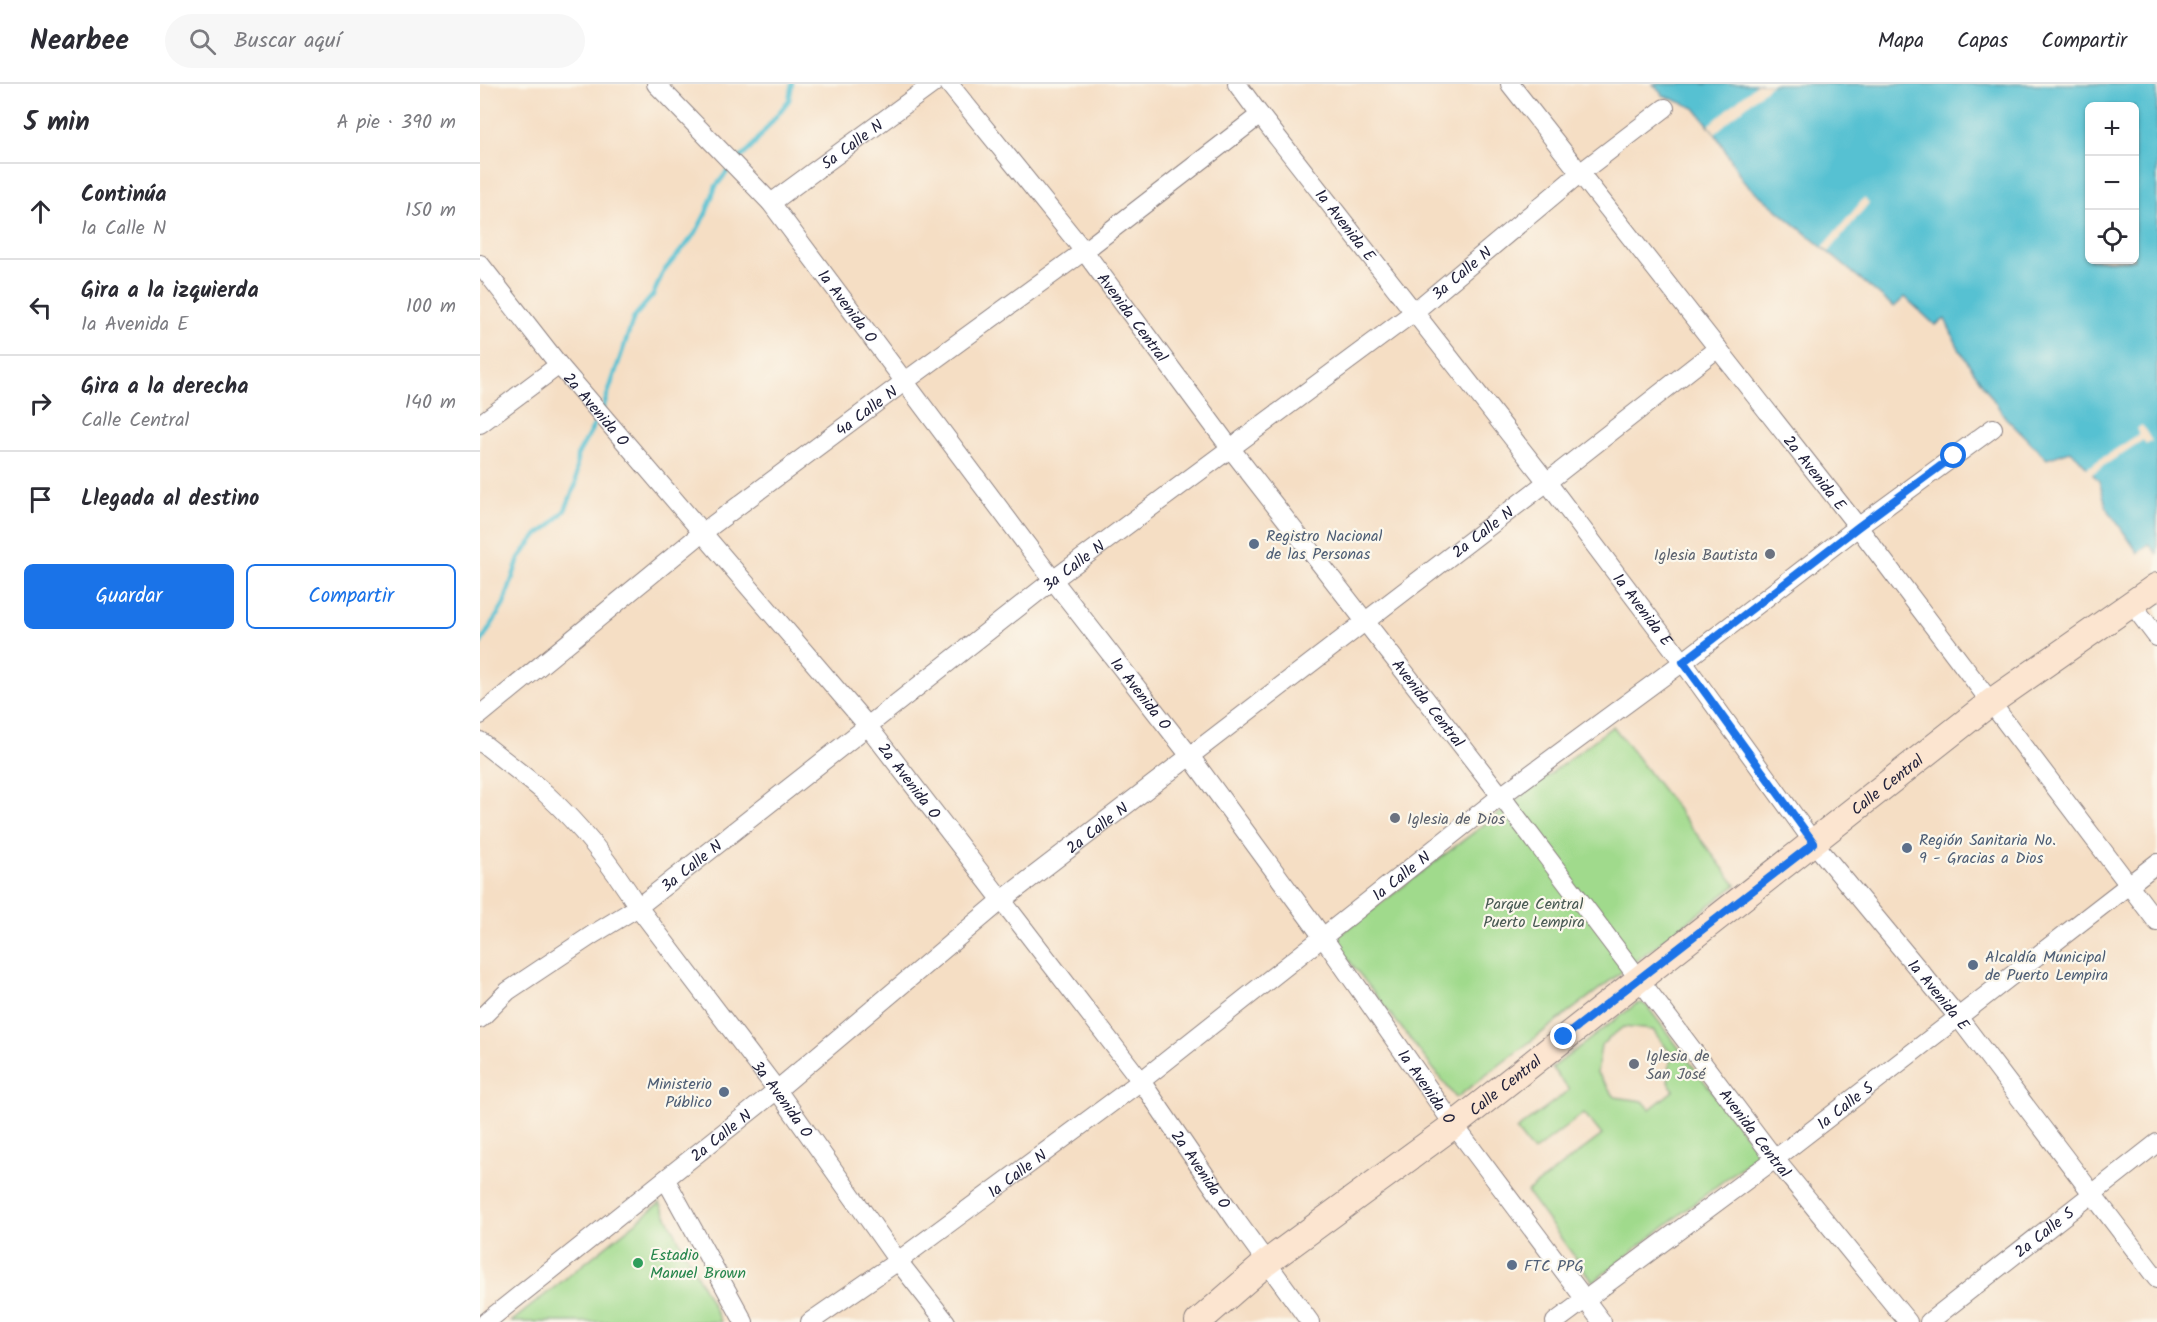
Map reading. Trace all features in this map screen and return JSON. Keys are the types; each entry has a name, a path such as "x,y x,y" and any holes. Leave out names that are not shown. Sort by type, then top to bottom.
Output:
{"street":[{"name":"1a Avenida O","path":"656,84 771,202 1053,580 1190,756 1322,936 1454,1125 1602,1322"},
{"name":"5a Calle N","path":"771,202 933,84"},
{"name":"Avenida Central","path":"949,84 1084,251 1231,449 1501,796 1775,1159 1908,1322"},
{"name":"2a Avenida E","path":"1510,84 1858,527 2157,922"},
{"name":"1a Avenida E","path":"1240,85 1260,116 1547,482 1683,662 1814,843 1958,1017 2157,1279"},
{"name":"3a Calle N","path":"480,1019 508,991 638,907 1053,580 1414,312 1580,173 1665,108"},
{"name":"4a Calle N","path":"480,715 702,533 1084,251 1260,116"},
{"name":"2a Avenida O","path":"480,264 559,365 867,725 1141,1081 1266,1263 1310,1322"},
{"name":"2a Calle N","path":"486,1322 777,1090 1001,901 1718,348"},
{"path":"480,424 559,365"},
{"name":"1a Calle N","path":"810,1322 898,1261 1141,1081 1501,796 1993,428"},
{"name":"Calle Central","path":"1198,1322 1266,1263 1454,1125 1991,702 2157,586"},
{"path":"2132,604 2157,637"},
{"name":"3a Avenida O","path":"480,741 545,793 588,837 638,907 777,1090 898,1261 946,1322"},
{"name":"1a Calle S","path":"1556,1322 1775,1159 2157,862"},
{"name":"2a Calle S","path":"1929,1322 2157,1143"},
{"path":"666,1180 744,1322"}],"green space":[{"name":"Parque Central Puerto Lempira","path":"1613,726 1736,885 1456,1098 1333,940"},
{"path":"1642,1003 1647,1006 1759,1153 1593,1282 1527,1192 1602,1135 1584,1113 1533,1152 1516,1130 1569,1090 1552,1068 1636,1004","holes":["1623,1027 1653,1030 1671,1054 1668,1082 1674,1090 1650,1109 1643,1101 1615,1097 1597,1073 1601,1045"]},
{"name":"Estadio Manuel Brown","path":"660,1203 721,1322 511,1322"}],"water":[{"path":"1653,84 2157,84 2157,554 2149,544 2138,553 2107,508 2099,481 2077,456 2070,451 2047,459 2005,417 1960,351 1945,319 1935,325 1905,297 1894,307 1744,182 1715,133 1695,108 1663,95"}],"pier":[{"path":"1757,84 1772,84 1715,133 1709,125"},
{"path":"1864,198 1869,203 1829,252 1823,247"},
{"path":"2142,425 2152,441 2146,445 2143,440 2090,475 2085,469 2139,434 2136,429"}],"waterway":[{"path":"737,161 751,148 789,100 792,84"},
{"path":"603,408 634,317 653,295 663,272 695,234 716,186 731,167"},
{"path":"480,644 504,604 519,558 536,536 551,525 565,510 576,484 577,456 598,418"}],"place":[{"name":"Registro Nacional de las Personas","path":"1254,544"},
{"name":"Iglesia Bautista","path":"1770,554"},
{"name":"Iglesia de Dios","path":"1395,818"},
{"name":"Región Sanitaria No. 9 - Gracias a Dios","path":"1907,848"},
{"name":"Alcaldía Municipal de Puerto Lempira","path":"1973,965"},
{"name":"Iglesia de San José","path":"1634,1064"},
{"name":"Ministerio Público","path":"724,1092"},
{"name":"Estadio Manuel Brown","path":"638,1263"},
{"name":"FTC PPG","path":"1512,1265"}],"route":[{"path":"1564,1037 1814,843 1683,662 1954,456"}]}
